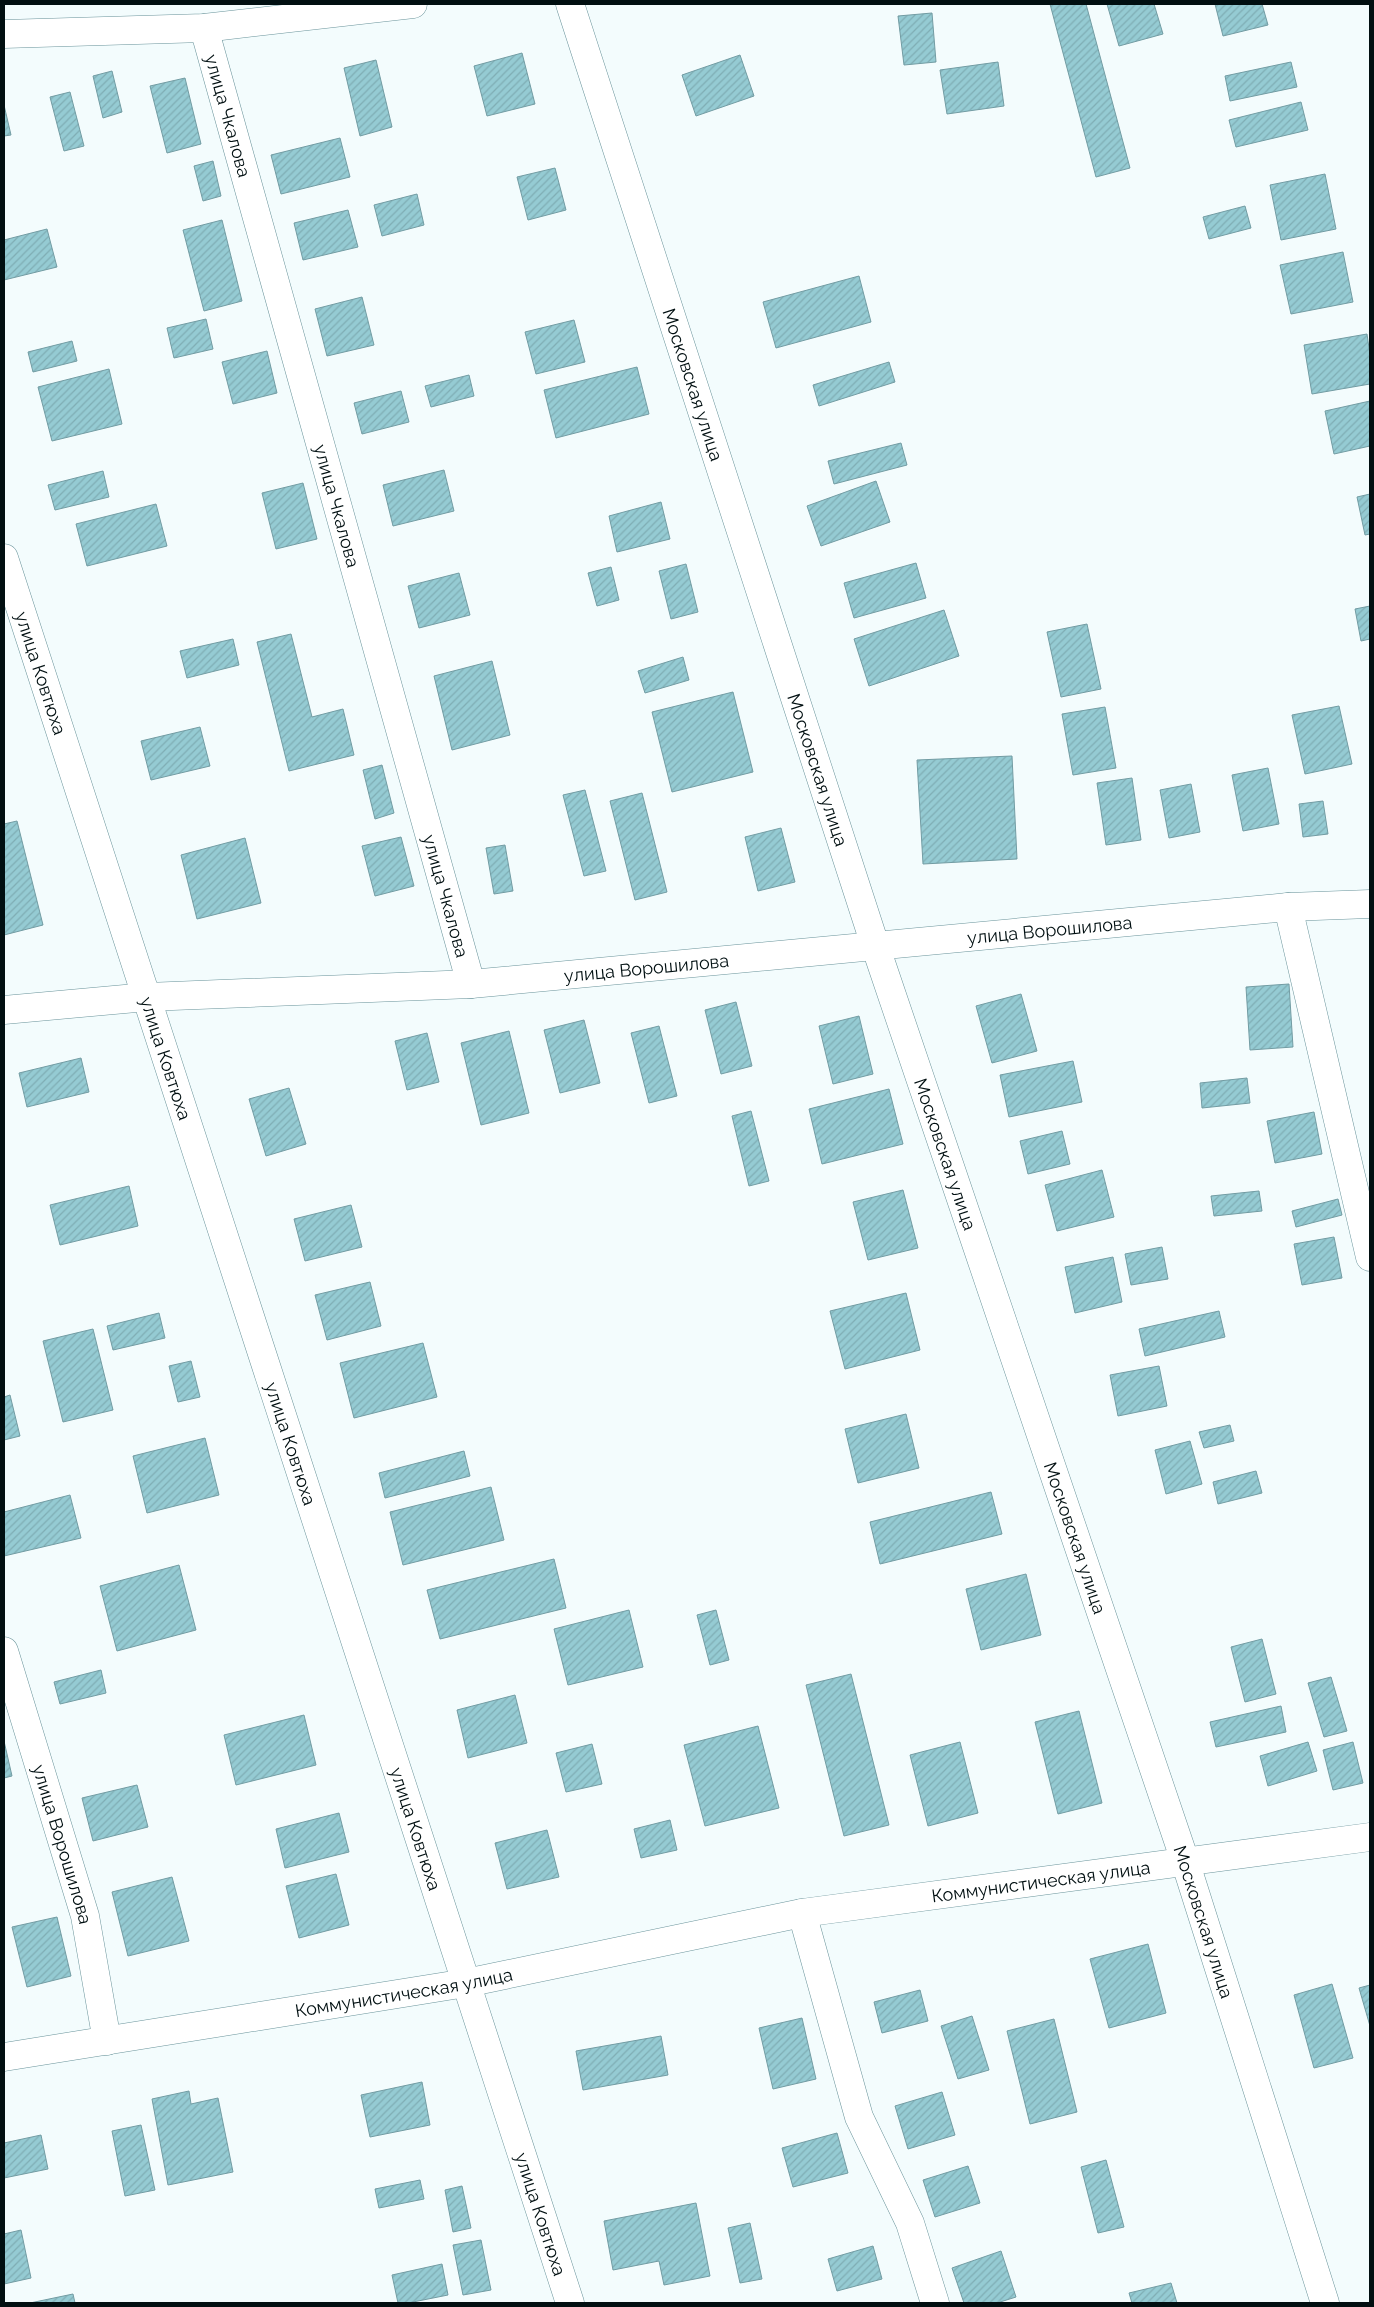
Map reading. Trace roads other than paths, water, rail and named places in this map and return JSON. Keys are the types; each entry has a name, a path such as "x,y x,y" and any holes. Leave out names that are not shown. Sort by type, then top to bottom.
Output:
{"street":[{"path":"4,34 204,28 413,4"},
{"name":"Московская улица","path":"570,4 874,945 1185,1861 1325,2303"},
{"name":"улица Чкалова","path":"204,28 471,984"},
{"name":"улица Ковтюха","path":"4,558 8,585 147,997 570,2303"},
{"name":"улица Ворошилова","path":"4,1010 147,997 471,984 1288,907 1370,904"},
{"path":"1288,907 1370,1257"},
{"name":"улица Ворошилова","path":"4,1651 85,1916 107,2041"},
{"name":"Коммунистическая улица","path":"4,2057 466,1983 802,1913 1370,1837"},
{"path":"802,1913 859,2117 910,2223 935,2303"}]}
